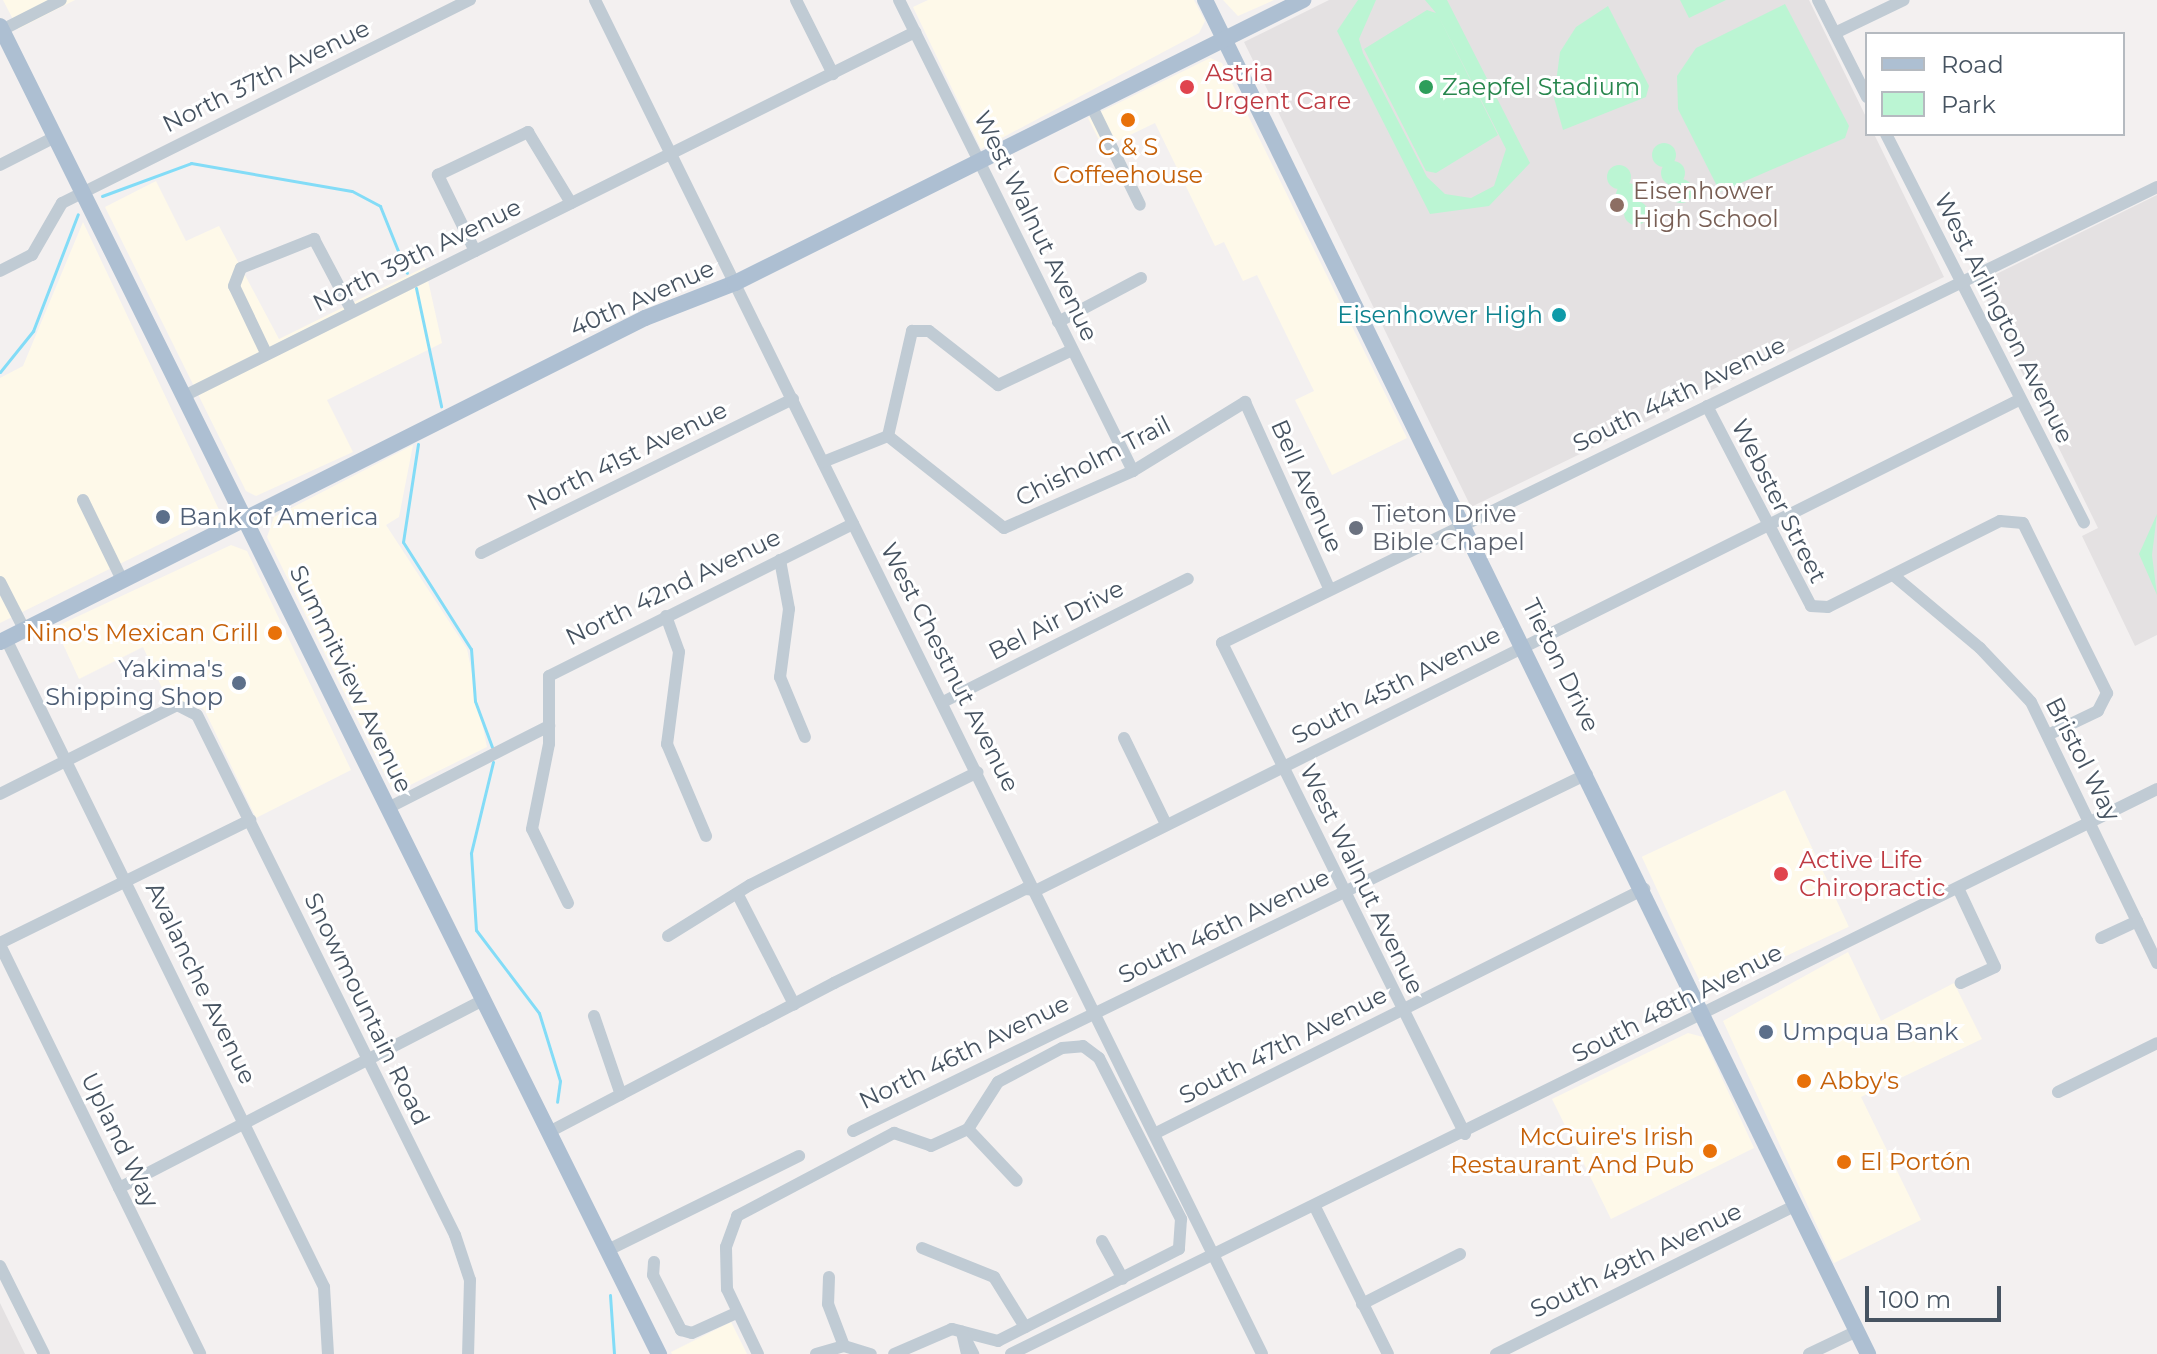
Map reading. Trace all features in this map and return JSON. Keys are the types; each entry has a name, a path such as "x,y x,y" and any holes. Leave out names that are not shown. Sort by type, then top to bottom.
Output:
{"main road":[{"name":"Tieton Drive","path":"1205,0 1706,1013 1868,1354"},
{"name":"40th Avenue","path":"3,640 645,318 735,283 980,162 1224,36 1303,0"},
{"name":"Summitview Avenue","path":"1,29 659,1354"}],"street":[{"path":"1,29 61,0"},
{"name":"North 37th Avenue","path":"0,271 32,255 62,203 470,0"},
{"name":"West Chestnut Avenue","path":"595,0 1037,890 1262,1354"},
{"path":"796,0 833,74"},
{"name":"West Walnut Avenue","path":"899,0 1133,471"},
{"path":"1818,0 1865,93"},
{"path":"1835,33 1904,0"},
{"name":"North 39th Avenue","path":"184,396 915,32"},
{"path":"1091,105 1140,205"},
{"path":"475,251 438,175 528,132 571,203"},
{"name":"West Arlington Avenue","path":"1887,136 2019,400 2084,522"},
{"path":"0,165 55,137"},
{"name":"South 44th Avenue","path":"1222,643 1329,588 2157,187"},
{"path":"266,353 234,286 241,268 314,239 352,311"},
{"path":"1058,322 1141,278"},
{"path":"823,462 888,436 912,331 929,331 998,385 1072,350"},
{"name":"North 41st Avenue","path":"481,553 793,399"},
{"name":"South 45th Avenue","path":"549,1132 834,983 1025,889 1037,890 1524,644 1767,527 2019,400"},
{"name":"Chisholm Trail","path":"888,436 1004,528 1133,471 1245,402"},
{"name":"Bell Avenue","path":"1245,402 1329,588"},
{"name":"Webster Street","path":"1707,406 1802,596 1819,608 1893,575"},
{"path":"83,500 122,580"},
{"path":"1893,575 2017,518 2107,693 2098,711 2050,734"},
{"name":"North 42nd Avenue","path":"549,726 554,670 853,524"},
{"path":"780,560 789,609 780,677 805,737"},
{"name":"Bristol Way","path":"1893,575 1980,648 2050,734 2157,963"},
{"name":"Bel Air Drive","path":"943,702 1188,579"},
{"path":"0,582 24,629"},
{"path":"666,616 679,652 667,744 706,836"},
{"name":"Avalanche Avenue","path":"3,640 127,880 324,1287 328,1354"},
{"name":"West Walnut Avenue","path":"1222,643 1342,893 1465,1134"},
{"name":"Snowmountain Road","path":"67,761 177,705 201,721 462,1255 472,1304 468,1354"},
{"path":"388,808 549,726"},
{"path":"549,726 532,829 568,903"},
{"path":"1124,738 1166,824"},
{"path":"0,794 67,761"},
{"path":"668,936 773,874 978,772"},
{"name":"South 46th Avenue","path":"1095,1012 1587,774"},
{"name":"South 48th Avenue","path":"1011,1354 1217,1257 2157,789"},
{"path":"0,944 250,820"},
{"path":"1958,888 1995,967 1960,983"},
{"name":"South 47th Avenue","path":"1156,1133 1644,889"},
{"path":"738,895 794,1004"},
{"path":"2101,938 2137,921"},
{"name":"Upland Way","path":"0,944 200,1354"},
{"path":"119,1188 484,1000"},
{"name":"North 46th Avenue","path":"853,1131 1095,1012"},
{"path":"594,1016 621,1095"},
{"path":"2058,1092 2157,1043"},
{"path":"758,1354 727,1289 730,1230 749,1205 894,1133 931,1146 968,1129 998,1082 1062,1048 1083,1046 1099,1058 1183,1232 1179,1249 994,1342 945,1330 894,1354"},
{"path":"968,1129 1017,1181"},
{"path":"608,1250 799,1156"},
{"path":"779,1167 787,1184"},
{"name":"South 49th Avenue","path":"1496,1354 1796,1205"},
{"path":"1315,1207 1388,1354"},
{"path":"1102,1241 1123,1279"},
{"path":"922,1248 994,1277 1025,1327"},
{"path":"1362,1304 1460,1254"},
{"path":"654,1262 653,1275 681,1330 692,1333 736,1313"},
{"path":"0,1266 44,1354"},
{"path":"829,1277 828,1304 844,1346"},
{"path":"1809,1354 1857,1331"},
{"path":"962,1332 967,1354"},
{"path":"962,1332 973,1354"},
{"path":"816,1354 844,1346 871,1354"}],"shaded area":[{"path":"3,0 75,0 18,29"},
{"path":"928,0 1194,0 1205,21 1199,33 981,149 913,7"},
{"path":"1223,0 1274,0 1238,16"},
{"name":"Eisenhower High School","path":"1329,0 1809,0 1865,115 1865,136 1875,136 1944,277 1471,507 1244,42"},
{"path":"1210,58 1222,63 1407,438 1332,475 1295,400 1314,391 1257,275 1243,281 1224,242 1215,246 1155,123 1103,148 1088,118"},
{"path":"156,181 186,241 219,226 279,339 425,267 442,343 327,400 353,452 256,496 246,491 105,207"},
{"path":"2157,195 2157,635 2135,646 2082,536 2098,528 1978,283"},
{"path":"83,222 221,514 0,623 0,378 23,366"},
{"path":"413,445 399,517 386,525 467,649 487,747 394,793 267,537 274,517"},
{"path":"231,545 247,551 351,770 256,818 205,711 194,701 169,703 143,647 79,679 55,627"},
{"path":"1785,790 1849,927 1706,994 1642,857"},
{"path":"1848,952 1881,1021 1954,983 1982,1039 1861,1097 1921,1220 1834,1263 1723,1021"},
{"path":"1688,1033 1703,1037 1754,1148 1611,1219 1552,1099"},
{"path":"0,1303 25,1354 0,1354"},
{"path":"731,1322 747,1354 672,1354 671,1352"}],"green space":[{"path":"1358,0 1376,0 1359,39 1363,53 1427,177 1445,194 1471,198 1494,186 1506,149 1438,15 1498,135 1436,173 1426,171 1364,49 1427,10 1436,13 1425,0 1447,0 1530,163 1489,206 1430,214 1337,31"},
{"path":"1680,0 1726,0 1689,18"},
{"path":"1785,4 1849,126 1845,138 1720,192 1678,109 1677,76 1696,48"},
{"path":"1608,6 1649,86 1646,97 1563,130 1554,98 1560,52 1576,27"},
{"path":"1664,143 1673,146 1676,155 1673,164 1664,167 1655,164 1652,155 1655,146"},
{"path":"1673,161 1682,164 1685,173 1682,182 1673,185 1664,182 1661,173 1664,164"},
{"path":"1619,165 1628,168 1631,177 1628,186 1619,189 1610,186 1607,177 1610,168"},
{"path":"1681,179 1690,182 1693,191 1690,200 1681,203 1672,200 1669,191 1672,182"},
{"path":"1628,183 1637,186 1640,195 1637,204 1628,207 1619,204 1616,195 1619,186"},
{"path":"1636,201 1645,204 1648,213 1645,222 1636,225 1627,222 1624,213 1627,204"},
{"path":"2157,514 2152,555 2157,595 2139,554"}],"waterway":[{"path":"102,196 191,163 352,191 380,206 407,273"},
{"path":"0,372 33,331 78,214"},
{"path":"416,288 441,406"},
{"path":"418,444 403,542 471,649 475,701 492,747"},
{"path":"493,762 471,853 476,930 539,1013 560,1081 557,1102"},
{"path":"610,1295 614,1354"}],"place":[{"name":"Astria Urgent Care","path":"1187,87"},
{"name":"Zaepfel Stadium","path":"1426,87"},
{"name":"C & S Coffeehouse","path":"1128,120"},
{"name":"Eisenhower High School","path":"1617,205"},
{"name":"Eisenhower High","path":"1559,315"},
{"name":"Bank of America","path":"163,517"},
{"name":"Tieton Drive Bible Chapel","path":"1356,528"},
{"name":"Nino's Mexican Grill","path":"275,633"},
{"name":"Yakima's Shipping Shop","path":"239,683"},
{"name":"Active Life Chiropractic","path":"1781,874"},
{"name":"Umpqua Bank","path":"1766,1032"},
{"name":"Abby's","path":"1804,1081"},
{"name":"McGuire's Irish Restaurant And Pub","path":"1710,1151"},
{"name":"El Portón","path":"1844,1162"}]}
